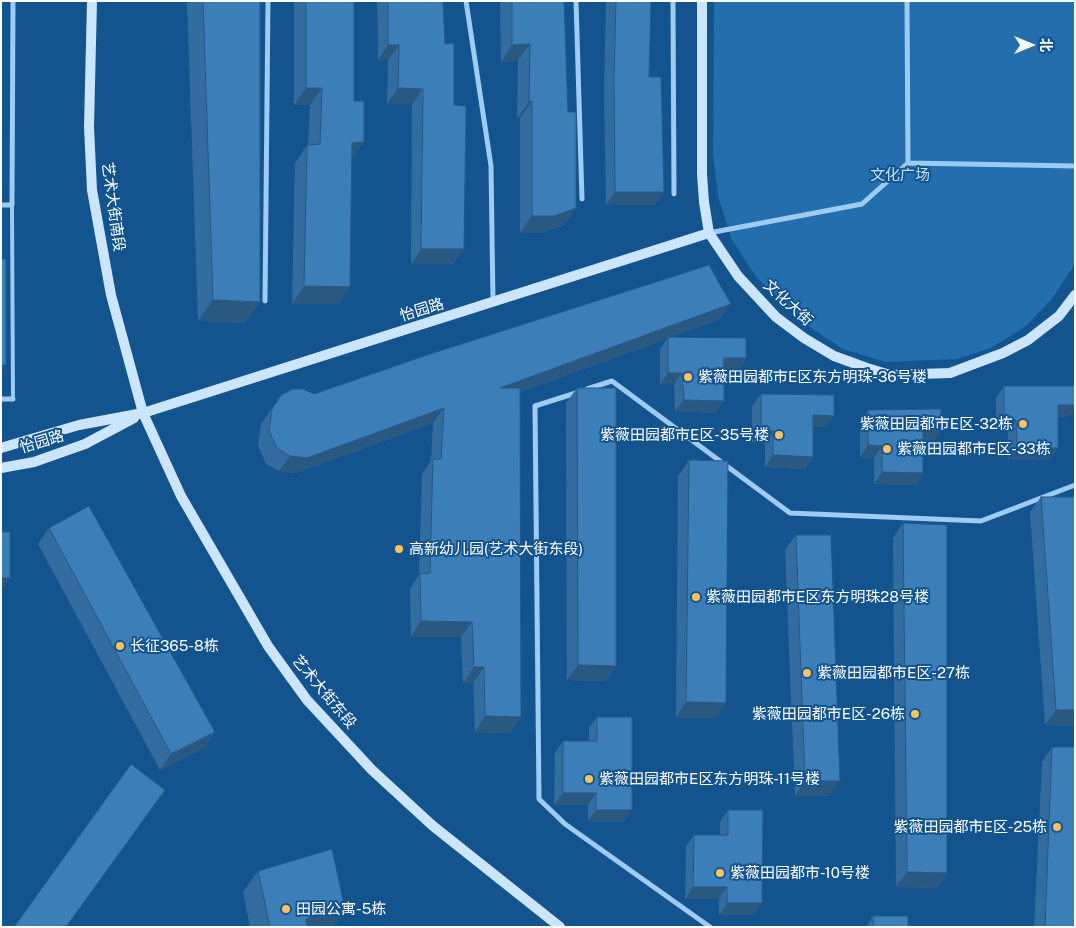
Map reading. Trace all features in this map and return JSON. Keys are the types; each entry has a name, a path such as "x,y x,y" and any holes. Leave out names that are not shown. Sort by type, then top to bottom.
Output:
{"street":[{"path":"1,205 12,205 13,1"},
{"name":"艺术大街南段","path":"92,1 89,127 92,190 111,295 143,413"},
{"path":"265,301 268,1"},
{"path":"466,1 492,166 493,303"},
{"path":"576,1 582,199"},
{"path":"673,1 674,194"},
{"name":"文化大街","path":"702,1 702,174 704,202 710,233 738,276 776,317 804,338 834,356 890,374 950,373 1003,354 1028,340 1059,316 1075,295"},
{"path":"906,1 908,163"},
{"path":"710,233 862,204 908,163 1075,166"},
{"name":"怡园路","path":"1,448 79,425 143,413 710,233"},
{"path":"710,927 565,824 539,798 535,406 612,381 790,513 981,521 1075,486"},
{"path":"1,399 13,399"},
{"name":"怡园路","path":"1,468 34,462 85,444 143,413"},
{"name":"艺术大街东段","path":"143,413 181,496 268,646 307,700 372,770 433,826 560,927"}],"lane":[{"path":"12,205 13,399"}],"green space":[{"name":"文化广场","path":"714,1 1075,1 1075,264 1051,300 1026,326 991,348 957,359 886,362 843,349 814,330 757,278 732,240 718,196 713,154"}],"building":[{"path":"203,1 260,1 260,302 213,300"},
{"path":"306,1 354,1 354,101 364,101 364,142 352,143 350,287 304,286 307,145 320,144 322,88 306,88"},
{"path":"388,1 443,1 445,44 454,43 454,105 466,106 464,249 421,249 423,89 398,88 399,45 388,45"},
{"path":"512,1 564,1 568,112 576,112 576,208 554,216 532,216 532,101 529,102 530,44 512,45"},
{"path":"616,1 651,1 649,77 661,77 664,192 615,192 614,77"},
{"path":"1,259 6,259 6,365 1,365"},
{"path":"709,265 731,304 500,388 520,388 521,717 485,716 484,667 474,667 472,622 421,621 420,574 430,573 433,459 441,459 444,408 307,458 290,456 277,448 269,431 272,409 281,395 293,389 303,389 314,394 427,355"},
{"name":"紫薇田园都市E区东方明珠-36号楼","path":"668,337 746,338 746,358 724,358 724,401 684,400 682,373 668,373"},
{"name":"紫薇田园都市E区-32栋","path":"1004,386 1075,386 1075,405 1058,405 1058,448 1017,447 1016,420 1004,420"},
{"path":"577,388 616,388 616,666 578,665"},
{"name":"紫薇田园都市E区-35号楼","path":"761,394 834,395 834,416 813,415 813,457 773,455 773,431 761,431"},
{"name":"紫薇田园都市E区-33栋","path":"941,409 941,430 923,430 923,473 882,472 882,446 868,445 868,410"},
{"name":"紫薇田园都市E区东方明珠28号楼","path":"689,460 728,461 726,703 686,702"},
{"path":"1041,497 1075,497 1075,710 1056,710"},
{"name":"长征365-8栋","path":"89,506 215,732 171,754 49,528"},
{"name":"紫薇田园都市E区-26栋","path":"903,523 947,525 947,873 907,872"},
{"path":"1,532 10,532 10,578 1,578"},
{"name":"紫薇田园都市E区-27栋","path":"796,535 831,535 840,781 805,781"},
{"name":"紫薇田园都市E区东方明珠-11号楼","path":"597,717 632,717 632,810 596,810 596,793 563,793 563,741 597,741"},
{"name":"紫薇田园都市E区-25栋","path":"1052,747 1075,747 1075,927 1045,927"},
{"path":"131,764 165,790 66,927 14,927"},
{"name":"紫薇田园都市-10号楼","path":"728,810 763,810 762,903 727,903 727,887 693,887 694,835 728,835"},
{"path":"332,849 345,909 306,919 307,927 270,927 258,871"},
{"path":"873,916 908,916 908,927 873,927"}],"place":[{"name":"紫薇田园都市E区东方明珠-36号楼","path":"688,377"},
{"name":"紫薇田园都市E区-32栋","path":"1023,424"},
{"name":"紫薇田园都市E区-35号楼","path":"779,435"},
{"name":"紫薇田园都市E区-33栋","path":"887,449"},
{"name":"高新幼儿园(艺术大街东段)","path":"399,549"},
{"name":"紫薇田园都市E区东方明珠28号楼","path":"696,597"},
{"name":"长征365-8栋","path":"120,646"},
{"name":"紫薇田园都市E区-27栋","path":"807,673"},
{"name":"紫薇田园都市E区-26栋","path":"915,714"},
{"name":"紫薇田园都市E区东方明珠-11号楼","path":"589,779"},
{"name":"紫薇田园都市E区-25栋","path":"1057,827"},
{"name":"紫薇田园都市-10号楼","path":"720,873"},
{"name":"田园公寓-5栋","path":"286,909"}]}
